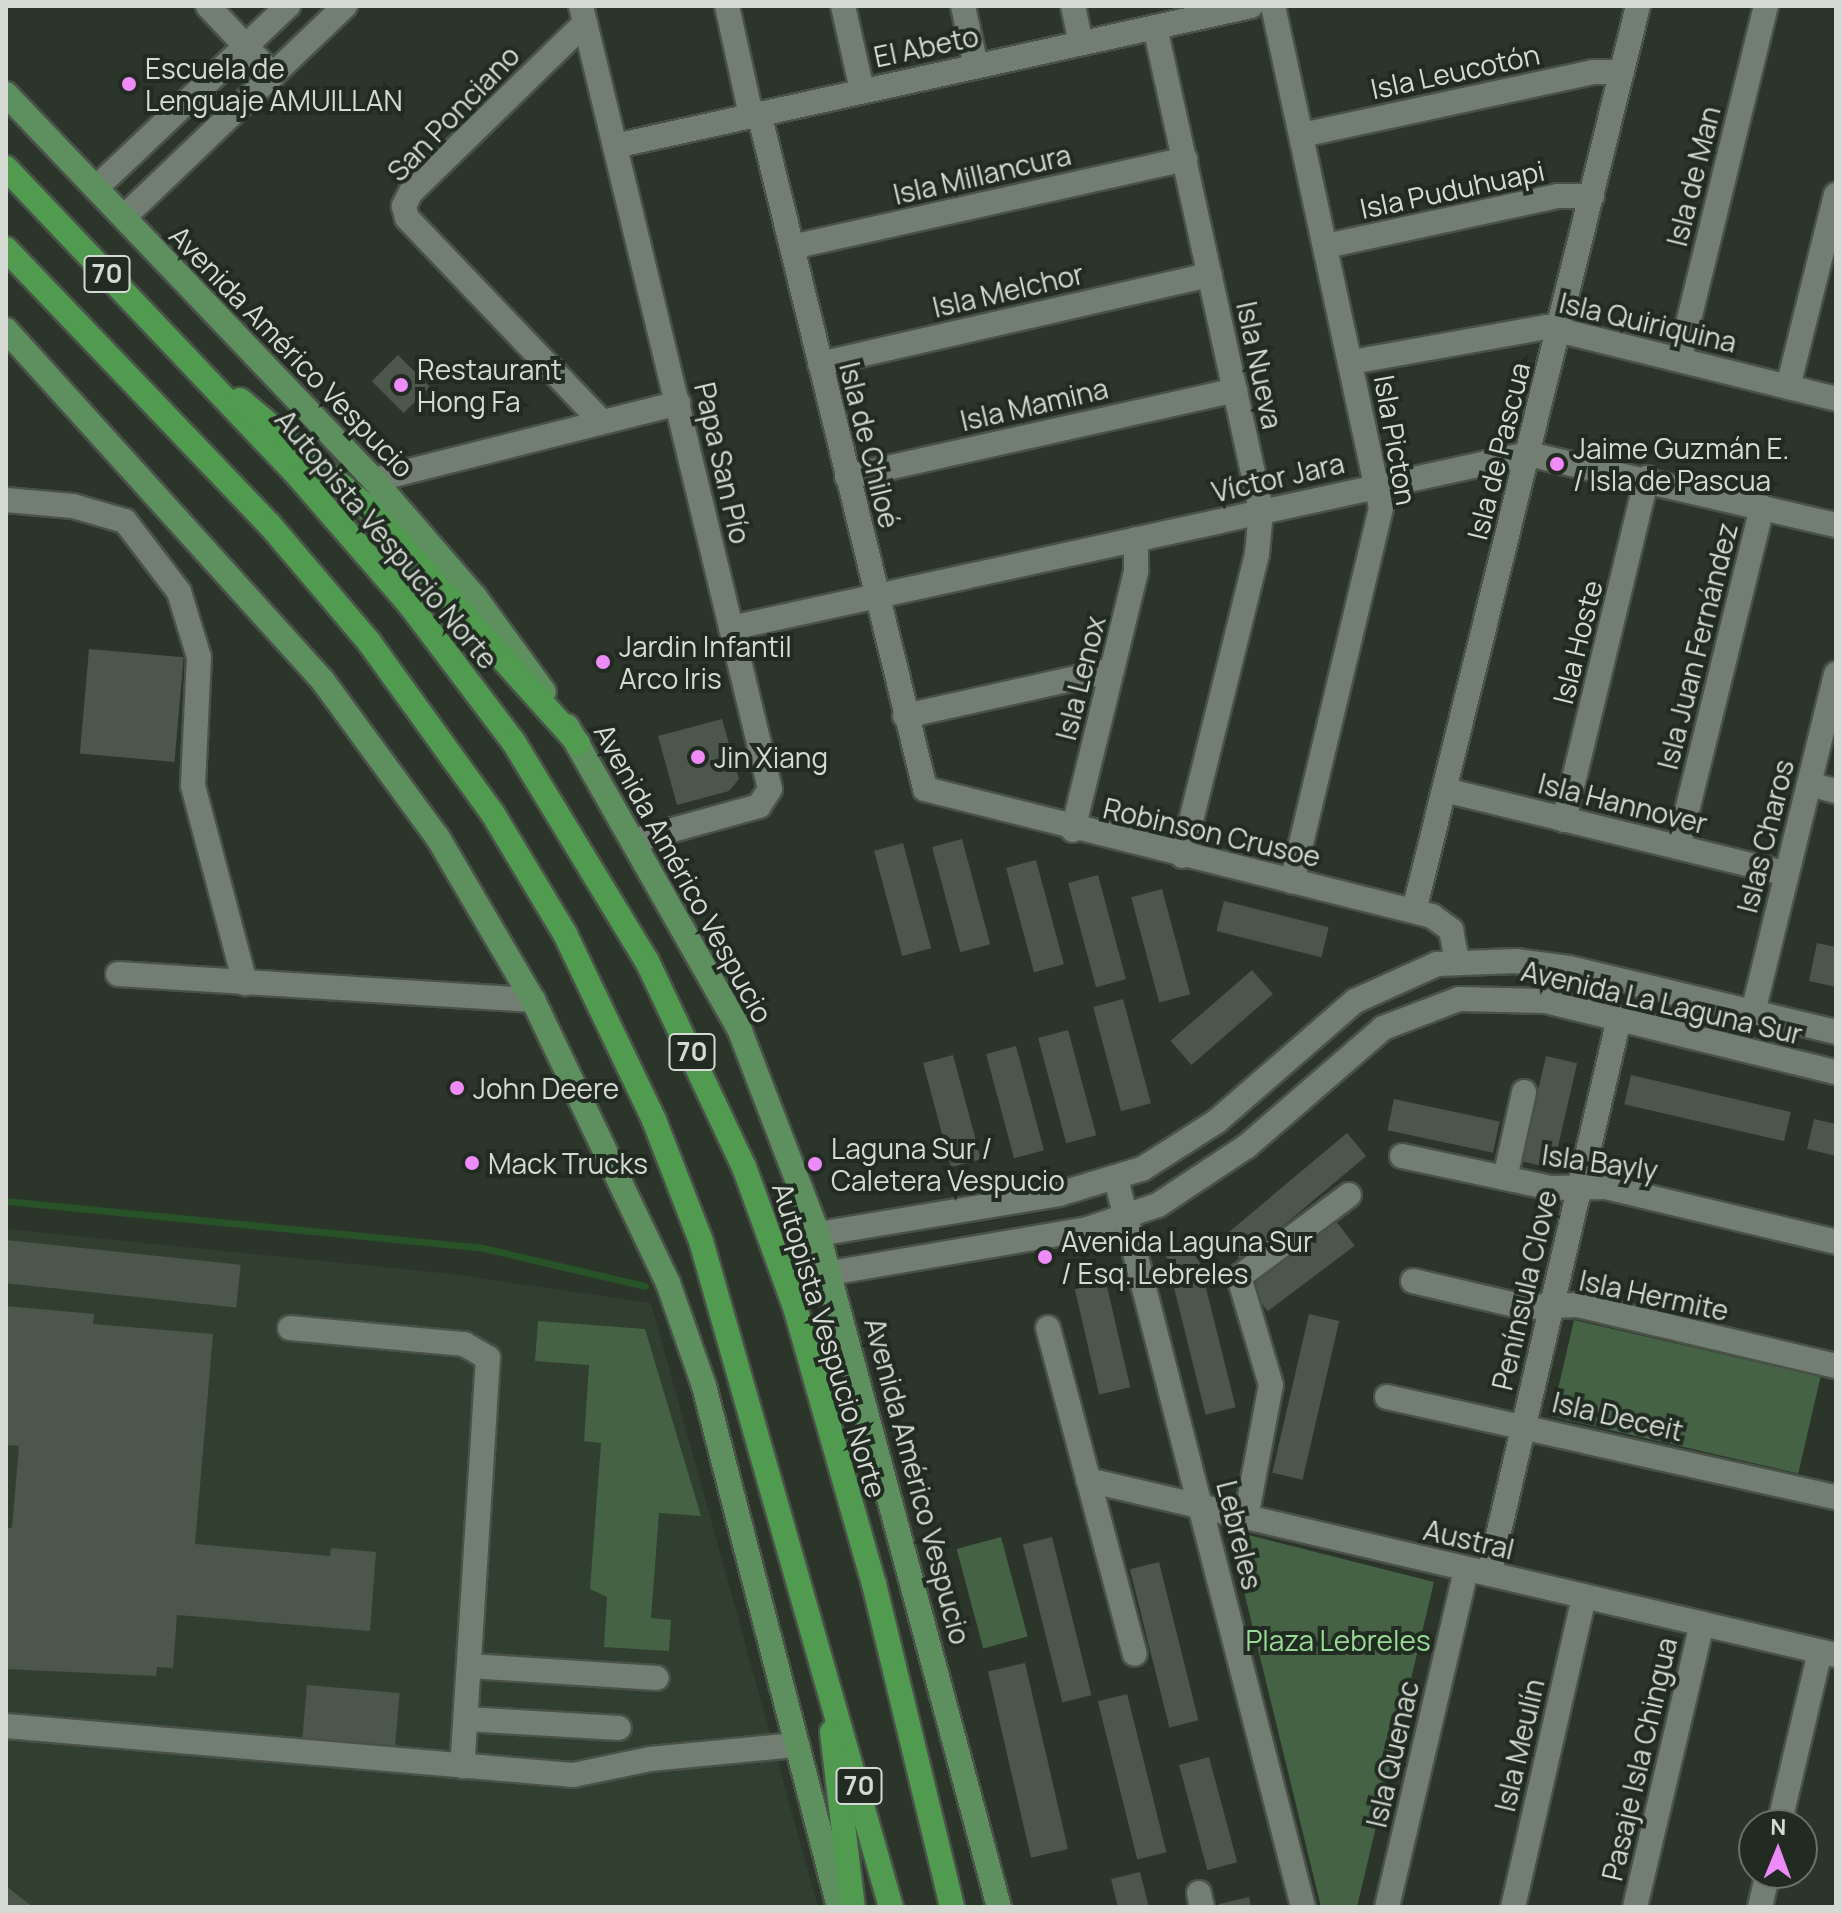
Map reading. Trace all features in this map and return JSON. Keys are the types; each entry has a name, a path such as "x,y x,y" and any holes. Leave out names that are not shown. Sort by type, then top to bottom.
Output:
{"highway":[{"name":"Autopista Vespucio Norte","path":"6,168 208,380 380,568 484,700 610,895 677,1020 744,1167 799,1320 952,1907"},
{"name":"70","path":"6,249 318,581 416,703 529,871 599,998 679,1180 733,1342 826,1665 891,1907"},
{"path":"208,380 337,477 578,743"},
{"path":"826,1665 853,1907"},
{"path":"938,1846 962,1907"}],"main road":[{"name":"Avenida Américo Vespucio","path":"6,94 374,480 475,597 578,743 636,840 740,1031 818,1234 999,1907"},
{"path":"6,330 323,681 438,838 533,1000 675,1302 708,1400 839,1907"}],"street":[{"path":"208,6 273,75"},
{"path":"96,188 288,6"},
{"path":"124,217 345,6"},
{"name":"Isla de Chiloé","path":"727,6 792,247 925,789"},
{"path":"843,6 862,90"},
{"path":"963,6 976,66"},
{"path":"1073,6 1081,43"},
{"name":"El Abeto","path":"615,146 1155,27 1199,12 1251,6"},
{"name":"Isla Picton","path":"1273,6 1379,485 1379,527 1292,882"},
{"name":"Isla de Pascua","path":"1414,911 1638,6"},
{"name":"Isla de Man","path":"1679,360 1766,6"},
{"name":"Papa San Pío","path":"583,15 770,783 767,799 636,840"},
{"name":"San Ponciano","path":"583,15 411,192 404,206 407,218 602,422"},
{"name":"Isla Nueva","path":"1155,27 1261,511 1257,554 1182,856"},
{"name":"Isla Leucotón","path":"1302,135 1593,72 1622,72"},
{"name":"Isla Millancura","path":"792,247 1185,159"},
{"path":"1788,387 1836,195"},
{"name":"Isla Puduhuapi","path":"1326,246 1558,196 1592,196"},
{"name":"Isla Melchor","path":"820,364 1210,275"},
{"name":"Isla Quiriquina","path":"1352,362 1516,328 1559,330 1836,399"},
{"name":"Isla Mamina","path":"847,477 1235,390"},
{"path":"374,480 678,403"},
{"name":"Víctor Jara","path":"731,628 1528,454 1647,478 1836,525"},
{"name":"Isla Hoste","path":"1564,820 1647,478"},
{"path":"6,500 73,506 125,521 179,592 199,657 193,786 245,983"},
{"name":"Isla Juan Fernández","path":"1678,847 1762,507"},
{"name":"Isla Lenox","path":"1073,830 1138,562 1136,539"},
{"path":"905,716 1112,670"},
{"name":"Islas Charos","path":"1753,1012 1836,674"},
{"path":"1809,784 1836,791"},
{"name":"Robinson Crusoe","path":"925,789 1073,830 1414,911 1447,925 1457,960"},
{"name":"Isla Hannover","path":"1445,790 1787,874"},
{"name":"Avenida La Laguna Sur","path":"818,1234 1116,1179 1193,1139 1355,1001 1407,973 1457,960 1569,968 1836,1032"},
{"path":"118,974 533,1000"},
{"name":"Avenida La Laguna Sur","path":"830,1273 1126,1218 1223,1164 1361,1043 1418,1010 1502,996 1619,1019 1836,1072"},
{"name":"Península Clove","path":"1477,1572 1523,1426 1619,1019"},
{"path":"1505,1178 1524,1092"},
{"name":"Isla Bayly","path":"1402,1156 1505,1178 1579,1188 1606,1187 1836,1242"},
{"name":"Lebreles","path":"1116,1179 1303,1907"},
{"path":"1246,1518 1271,1385 1239,1277 1349,1195"},
{"name":"Isla Hermite","path":"1413,1281 1524,1307 1578,1305 1836,1366"},
{"path":"290,1328 464,1344 488,1358 462,1766"},
{"path":"1048,1328 1135,1654"},
{"name":"Isla Deceit","path":"1387,1397 1836,1497"},
{"name":"Austral","path":"1088,1480 1828,1654"},
{"name":"Isla Quenac","path":"1387,1907 1477,1572"},
{"name":"Isla Meulín","path":"1513,1907 1584,1597"},
{"name":"Pasaje Isla Chingua","path":"1635,1907 1702,1624"},
{"path":"1784,1809 1828,1654"},
{"path":"470,1666 657,1678"},
{"path":"466,1719 619,1728"},
{"path":"6,1726 573,1775 650,1759 795,1745"}],"shaded area":[{"path":"6,1229 452,1274 651,1303 818,1907 6,1907"}],"green space":[{"path":"1574,1320 1821,1377 1798,1473 1552,1416"},
{"path":"538,1321 645,1329 701,1516 659,1513 651,1618 671,1620 669,1651 604,1647 607,1597 590,1589 601,1443 584,1441 589,1365 535,1361"},
{"name":"Plaza Lebreles","path":"1229,1530 1434,1582 1357,1907 1321,1907"},
{"path":"1001,1537 1028,1636 983,1648 957,1549"}],"building":[{"name":"Restaurant Hong Fa","path":"398,355 430,387 404,413 372,381"},
{"path":"89,649 184,657 174,762 80,754"},
{"name":"Jin Xiang","path":"722,719 739,779 729,791 677,805 658,736"},
{"path":"962,839 990,944 960,952 932,847"},
{"path":"903,843 931,948 902,956 874,851"},
{"path":"1036,860 1064,964 1034,972 1006,868"},
{"path":"1098,875 1126,979 1096,987 1068,883"},
{"path":"1162,889 1190,994 1159,1003 1131,897"},
{"path":"1224,901 1329,927 1321,957 1217,931"},
{"path":"1817,943 1836,947 1836,987 1809,981"},
{"path":"1252,970 1273,994 1191,1065 1170,1041"},
{"path":"1123,999 1151,1103 1121,1111 1093,1007"},
{"path":"1068,1030 1096,1135 1066,1143 1038,1038"},
{"path":"1016,1046 1044,1150 1014,1158 986,1054"},
{"path":"953,1055 981,1159 951,1167 923,1063"},
{"path":"1546,1056 1577,1063 1553,1168 1522,1161"},
{"path":"1631,1075 1791,1112 1784,1141 1624,1104"},
{"path":"1394,1099 1500,1121 1493,1153 1387,1130"},
{"path":"1814,1119 1836,1124 1836,1156 1807,1149"},
{"path":"1347,1133 1366,1156 1241,1261 1222,1238"},
{"path":"1336,1221 1355,1246 1268,1311 1249,1287"},
{"path":"6,1240 241,1265 236,1307 6,1283"},
{"path":"1196,1248 1236,1407 1206,1415 1166,1255"},
{"path":"1106,1282 1130,1387 1099,1394 1075,1289"},
{"path":"6,1306 94,1314 93,1324 213,1334 195,1544 330,1556 331,1548 376,1552 370,1631 177,1615 173,1668 157,1667 156,1676 6,1669 6,1528 12,1528 19,1446 6,1445"},
{"path":"1309,1314 1339,1321 1303,1480 1272,1473"},
{"path":"1052,1537 1091,1695 1062,1702 1023,1544"},
{"path":"1159,1562 1198,1720 1169,1727 1130,1569"},
{"path":"1025,1663 1068,1849 1031,1858 988,1672"},
{"path":"307,1685 400,1693 395,1751 302,1743"},
{"path":"1127,1694 1166,1852 1137,1859 1098,1701"},
{"path":"1209,1757 1237,1862 1207,1870 1179,1765"},
{"path":"1140,1872 1149,1907 1118,1907 1111,1879"},
{"path":"6,1886 33,1907 6,1907"},
{"path":"1249,1897 1251,1907 1220,1907 1219,1904"}],"waterway":[{"path":"6,1201 483,1248 645,1286"}],"place":[{"name":"Escuela de Lenguaje AMUILLAN","path":"129,84"},
{"name":"Restaurant Hong Fa","path":"401,385"},
{"name":"Jaime Guzmán E. / Isla de Pascua","path":"1557,464"},
{"name":"Jardin Infantil Arco Iris","path":"603,662"},
{"name":"Jin Xiang","path":"698,757"},
{"name":"John Deere","path":"457,1088"},
{"name":"Mack Trucks","path":"472,1163"},
{"name":"Laguna Sur / Caletera Vespucio","path":"815,1164"},
{"name":"Avenida Laguna Sur / Esq. Lebreles","path":"1045,1257"}]}
